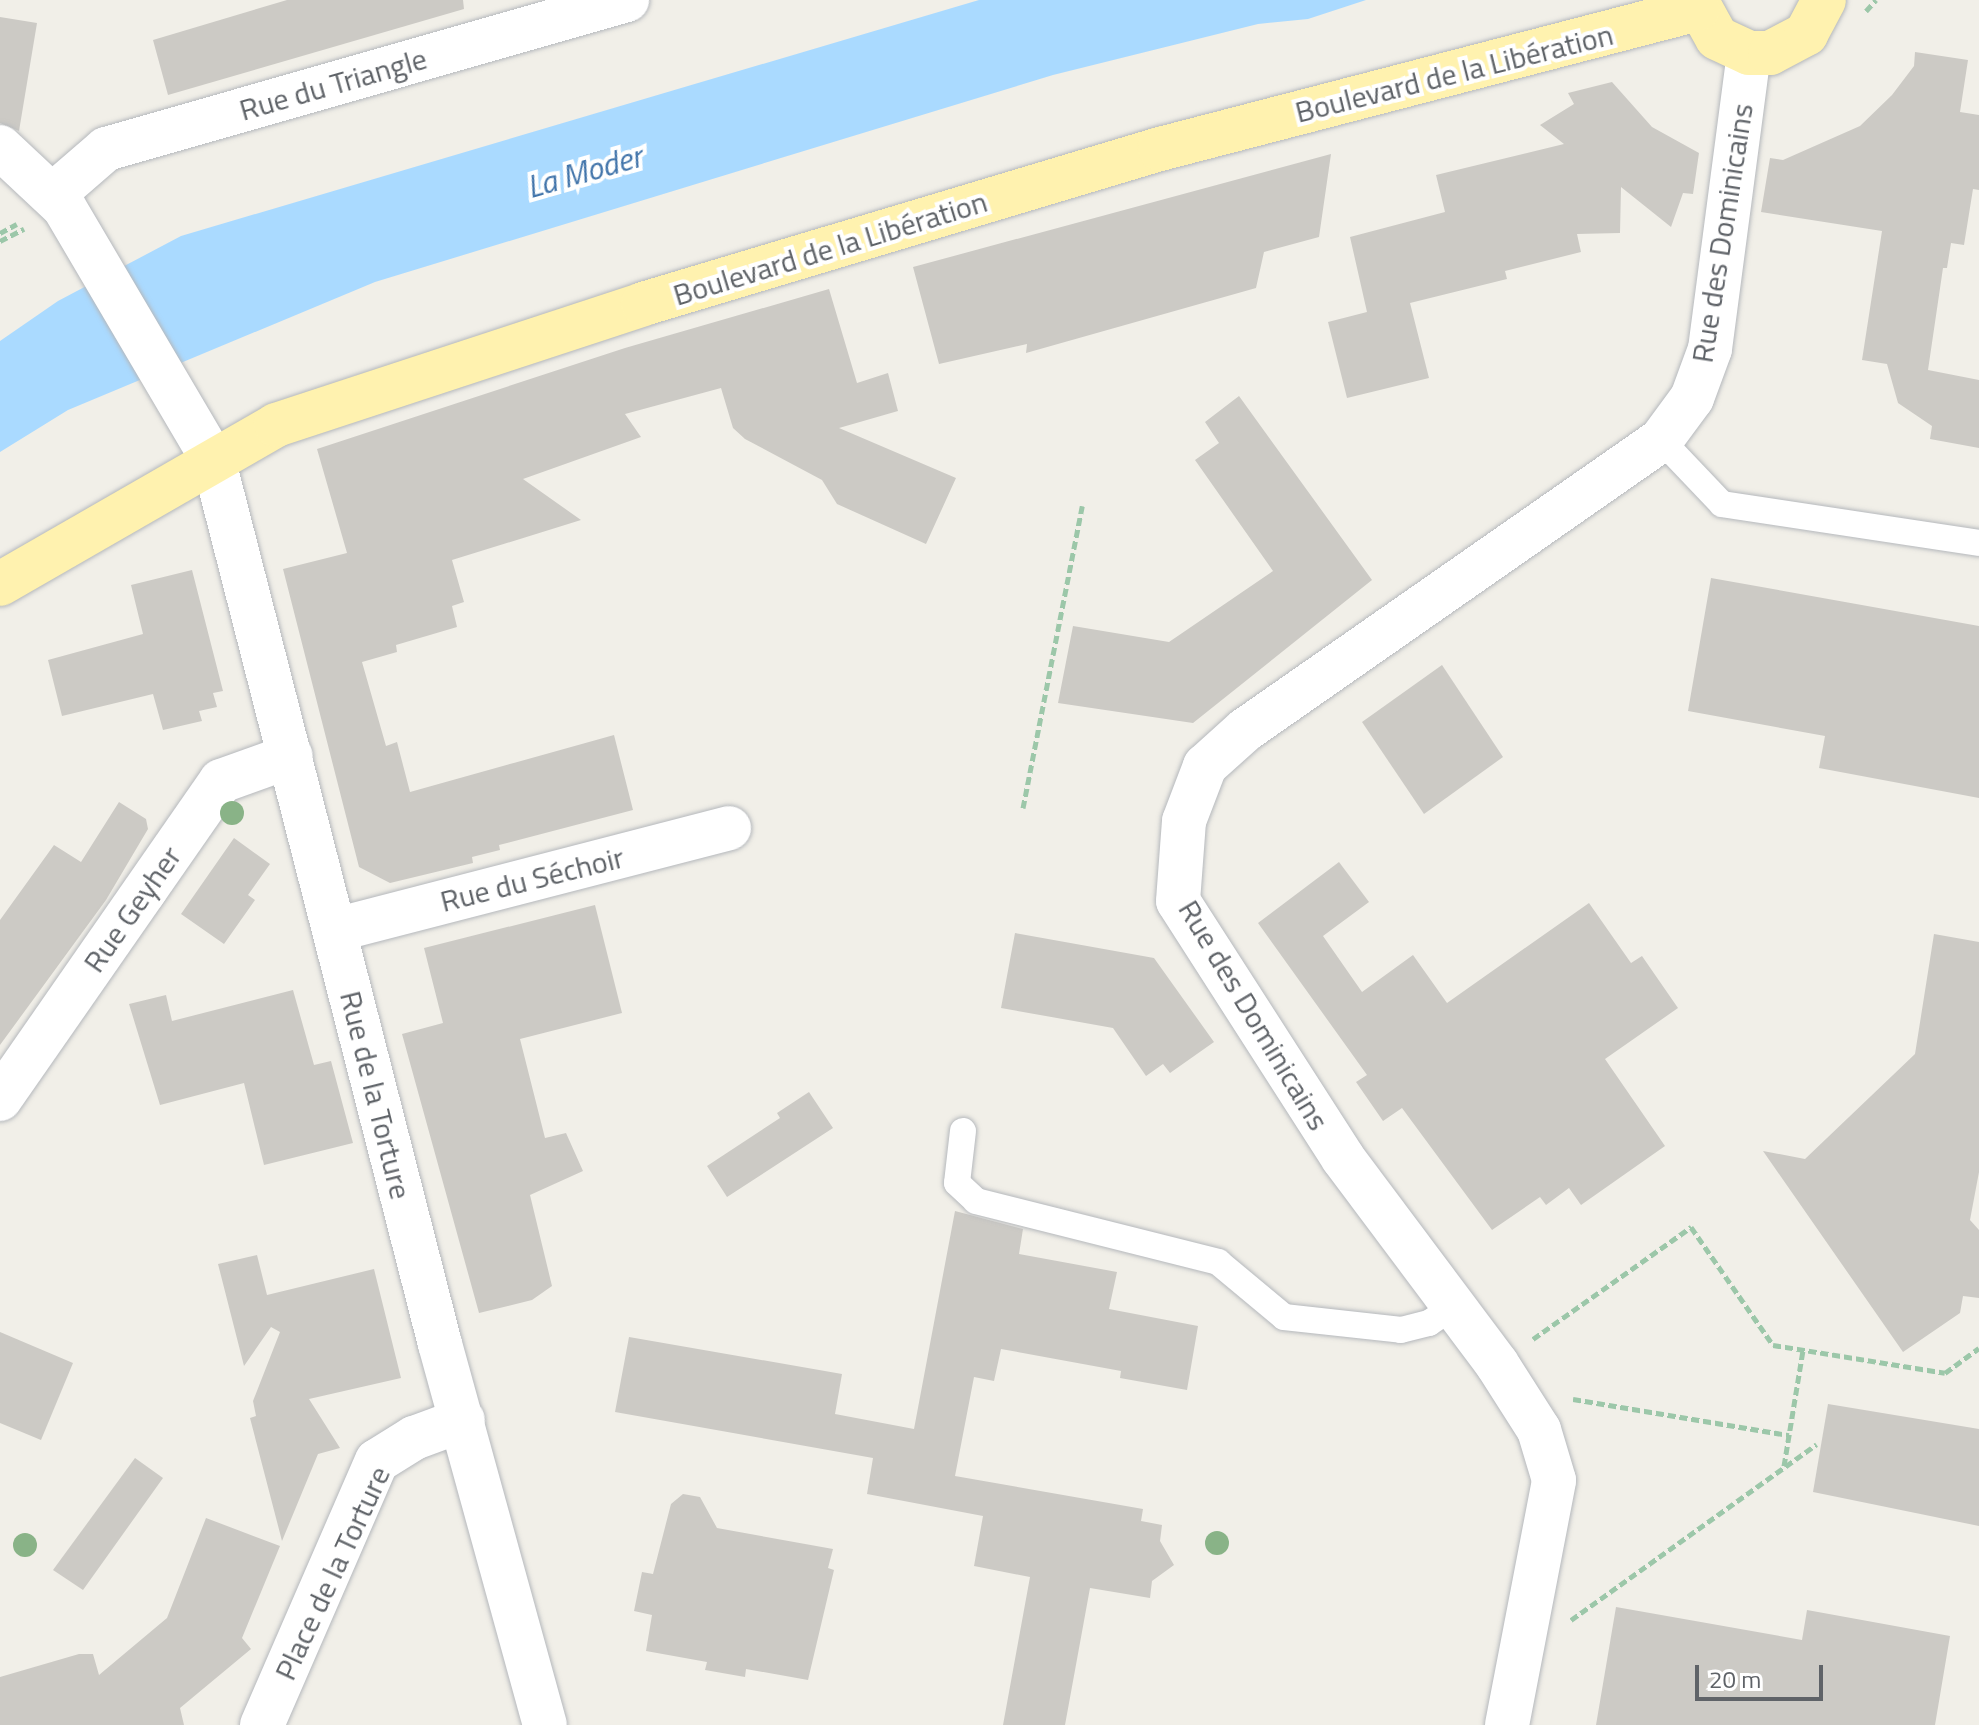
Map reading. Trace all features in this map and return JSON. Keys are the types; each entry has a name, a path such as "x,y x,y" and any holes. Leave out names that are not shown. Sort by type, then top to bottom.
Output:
{"main road":[{"path":"1697,5 1717,38 1749,53 1790,47 1813,26 1824,0"},
{"name":"Boulevard de la Libération","path":"0,584 276,425 643,304 1160,149 1697,5"}],"street":[{"name":"Rue du Triangle","path":"54,194 106,149 627,0"},
{"name":"Rue des Dominicains","path":"1507,1725 1554,1480 1539,1430 1454,1306 1343,1158 1178,901 1184,821 1205,766 1245,730 1661,440 1692,398 1710,349 1749,53"},
{"name":"Rue de la Torture","path":"0,147 54,194 214,462 545,1725"},
{"name":"Rue Geyher","path":"0,1099 221,781 291,756"},
{"name":"Rue du Séchoir","path":"335,930 729,828"},
{"name":"Place de la Torture","path":"262,1725 377,1461 414,1438 463,1420"}],"lane":[{"path":"1661,440 1722,504 1979,543"},
{"path":"963,1131 957,1183 976,1201 1218,1262 1284,1317 1401,1330 1429,1323 1454,1306"}],"path":[{"path":"1023,808 1082,506"},
{"path":"1523,1346 1691,1227 1773,1345 1945,1373 1979,1348"},
{"path":"1784,1467 1803,1350"},
{"path":"1512,1389 1789,1435"},
{"path":"1559,1629 1817,1444"}],"water":[{"name":"La Moder","path":"979,0 1366,0 1308,19 1258,24 1053,75 375,282 68,410 0,452 0,341 58,301 181,236"}],"building":[{"path":"287,0 463,0 464,9 168,95 153,40"},
{"path":"0,17 37,23 19,131 0,123"},
{"path":"1915,52 1968,60 1960,112 1979,115 1979,190 1973,189 1964,245 1951,243 1947,268 1943,268 1928,370 1979,380 1979,448 1930,439 1932,426 1898,403 1887,364 1862,360 1882,231 1761,212 1770,158 1783,160 1860,126 1892,95 1914,66"},
{"path":"1612,82 1652,127 1699,153 1693,194 1683,193 1671,227 1621,187 1620,233 1577,234 1581,252 1505,271 1507,279 1410,303 1429,378 1347,398 1328,322 1367,312 1350,237 1445,212 1436,175 1564,144 1540,125 1574,104 1568,93"},
{"path":"1331,154 1319,237 1264,252 1256,288 1026,353 1027,344 939,364 913,267"},
{"path":"829,289 857,383 888,373 898,411 839,428 956,478 926,544 837,504 822,480 745,439 733,428 721,388 625,414 641,437 523,479 581,520 452,560 464,602 452,606 457,627 396,645 397,652 362,662 386,746 397,742 410,792 614,735 633,810 499,845 500,850 472,857 473,863 390,883 359,867 283,569 347,553 317,449 625,348"},
{"path":"1239,396 1372,580 1193,723 1058,703 1073,626 1169,642 1273,571 1195,460 1219,443 1205,422"},
{"path":"192,570 223,691 213,693 217,707 199,711 202,721 163,730 153,694 62,716 48,660 143,634 131,585"},
{"path":"1711,578 1979,626 1979,798 1819,768 1825,736 1688,711"},
{"path":"1442,665 1503,757 1424,814 1362,722"},
{"path":"119,802 146,819 148,829 106,900 0,1045 0,920 54,845 81,862"},
{"path":"234,838 270,864 248,895 255,900 224,944 181,914"},
{"path":"1339,862 1369,902 1323,936 1362,992 1413,955 1447,1003 1589,903 1631,963 1642,956 1678,1008 1605,1059 1665,1146 1581,1205 1569,1188 1546,1205 1540,1197 1492,1230 1402,1108 1383,1121 1356,1082 1367,1075 1258,923"},
{"path":"595,905 622,1013 520,1039 545,1138 566,1133 583,1171 530,1195 552,1286 532,1300 479,1313 402,1034 443,1023 424,948"},
{"path":"1015,933 1154,958 1214,1042 1170,1073 1163,1064 1146,1076 1113,1028 1001,1008"},
{"path":"1934,934 1979,942 1979,1172 1970,1220 1979,1230 1979,1298 1963,1296 1960,1313 1903,1352 1763,1151 1805,1159 1915,1054"},
{"path":"293,990 314,1065 331,1061 353,1143 264,1165 244,1083 160,1105 129,1004 166,995 172,1021"},
{"path":"809,1092 833,1128 727,1197 707,1166 780,1118 777,1113"},
{"path":"955,1211 1023,1229 1019,1254 1117,1272 1109,1309 1198,1326 1187,1390 1120,1378 1121,1371 1001,1349 994,1381 974,1377 955,1476 1143,1509 1141,1521 1162,1525 1160,1541 1174,1565 1152,1581 1150,1598 1090,1588 1065,1725 1003,1725 1030,1577 974,1566 983,1516 867,1494 873,1458 615,1412 629,1337 842,1374 835,1414 914,1429"},
{"path":"257,1255 267,1295 374,1269 401,1378 309,1399 340,1448 318,1454 282,1541 250,1418 256,1416 253,1401 280,1332 271,1327 244,1366 218,1264"},
{"path":"0,1332 73,1363 41,1440 0,1423"},
{"path":"1828,1404 1979,1429 1979,1526 1813,1492"},
{"path":"135,1458 163,1478 83,1590 53,1570"},
{"path":"683,1494 700,1497 717,1528 833,1549 828,1568 834,1570 808,1680 746,1669 745,1677 705,1670 707,1662 646,1651 652,1615 634,1611 642,1572 653,1574 671,1504"},
{"path":"206,1518 280,1546 242,1638 251,1649 180,1708 184,1725 0,1725 0,1677 79,1654 93,1654 99,1675 167,1618"},
{"path":"1616,1607 1802,1640 1807,1610 1950,1636 1935,1725 1596,1725"}]}
